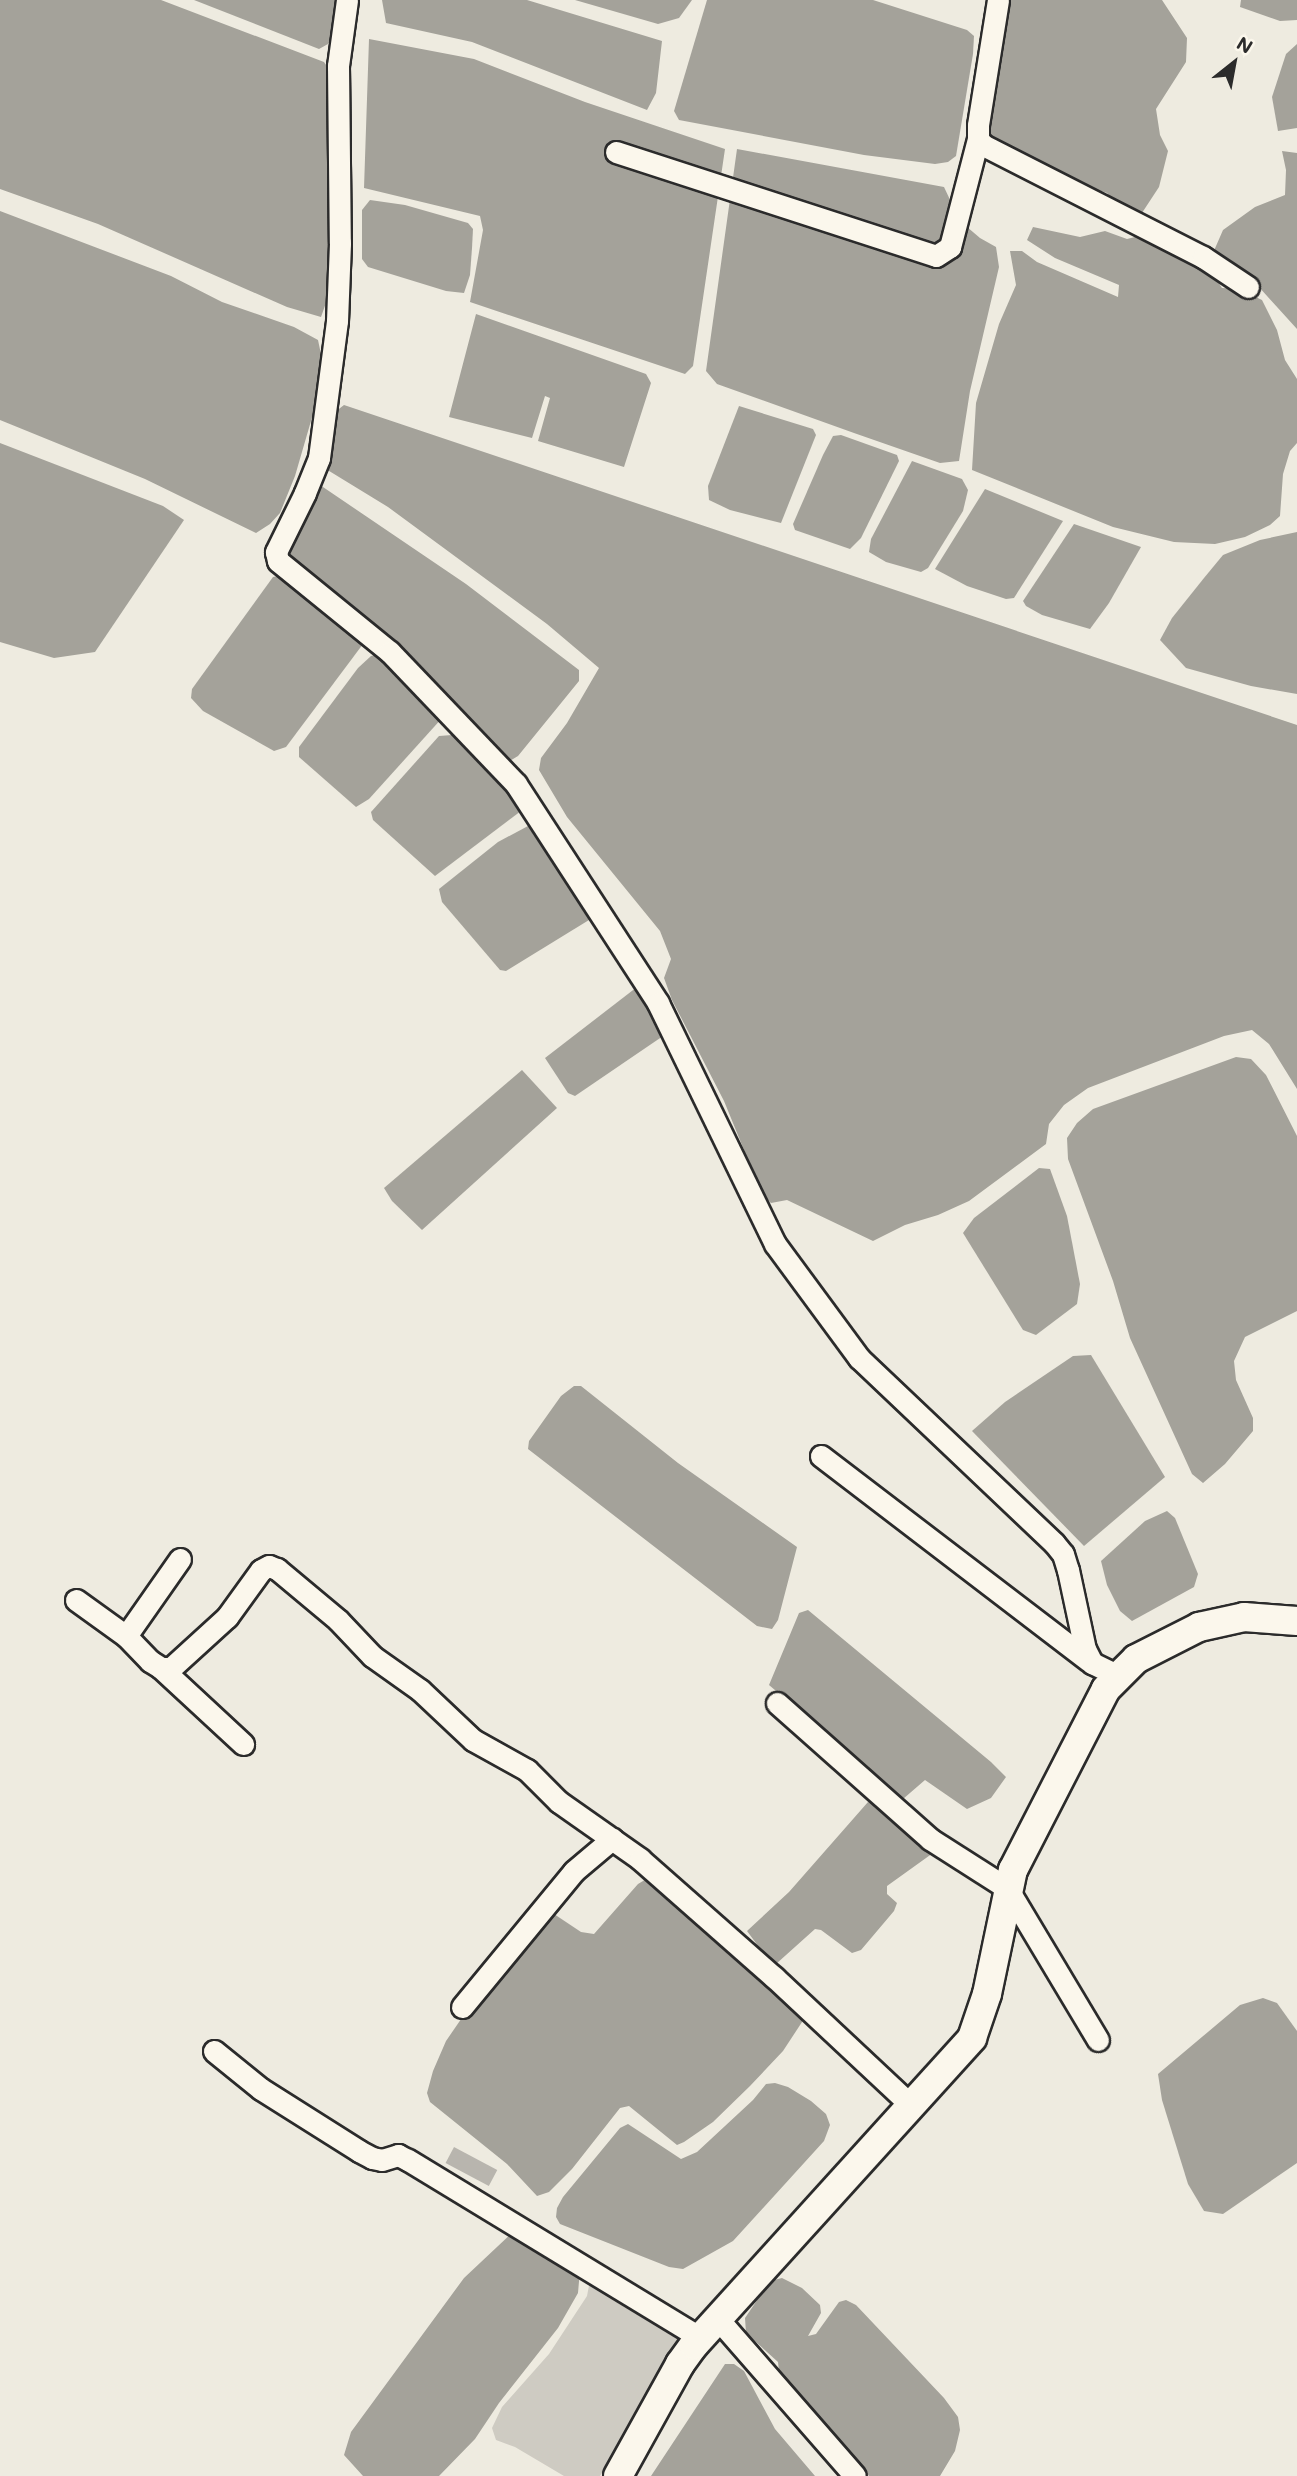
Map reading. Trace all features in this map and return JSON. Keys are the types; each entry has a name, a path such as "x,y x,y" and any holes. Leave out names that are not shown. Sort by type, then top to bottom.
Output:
{"main road":[{"path":"618,2476 680,2364 972,2038 981,2018 1007,1888 1078,1740 1106,1689 1117,1675 1159,1646 1222,1620 1244,1617 1297,1621"}],"street":[{"path":"347,0 338,66 340,243 337,321 319,458 306,493 276,552 278,561 390,652 516,784 658,1003 775,1244 859,1358 1063,1554 1084,1648 1092,1663"},
{"path":"616,152 936,256 950,247 978,139 998,0"},
{"path":"978,139 991,150 1203,257 1248,287"},
{"path":"821,1455 1092,1663 1117,1675"},
{"path":"126,1636 180,1559"},
{"path":"161,1668 171,1668 214,1630 261,1570 269,1566 277,1569 338,1620 372,1656 420,1690 473,1740 527,1770 559,1802 640,1859 774,1977 912,2106"},
{"path":"76,1600 126,1636 243,1744"},
{"path":"777,1703 930,1839 1007,1888 1098,2040"},
{"path":"462,2007 574,1871 612,1839"},
{"path":"214,2051 276,2100 359,2151 382,2160 398,2155 408,2160 710,2328 855,2476"}],"shaded area":[{"path":"0,0 161,0 324,62 331,72 331,260 327,300 321,317 287,307 98,224 0,189"},
{"path":"194,0 339,0 335,34 328,44 319,49"},
{"path":"382,0 527,0 662,41 656,93 647,110 472,42 386,23"},
{"path":"575,0 692,0 679,18 658,24"},
{"path":"707,0 873,0 967,30 974,36 973,54 956,156 948,162 935,164 864,155 679,120 674,111"},
{"path":"1007,0 1162,0 1187,38 1186,62 1156,109 1160,135 1168,151 1159,187 1138,219 1126,217 1107,193 1075,182 988,136 988,103"},
{"path":"1241,0 1297,0 1297,20 1280,21 1240,7"},
{"path":"369,39 474,59 585,102 725,149 693,366 685,374 470,302 483,230 480,216 364,188"},
{"path":"1297,44 1297,128 1278,131 1272,97 1286,54"},
{"path":"737,149 944,187 960,221 996,247 999,267 970,391 959,461 940,463 854,433 717,384 706,371"},
{"path":"1282,151 1297,153 1297,329 1258,286 1213,253 1223,230 1255,207 1285,195 1286,170"},
{"path":"370,200 405,205 468,223 473,229 472,248 470,275 464,293 446,291 368,267 362,259 362,210"},
{"path":"0,211 171,276 222,302 294,327 318,340 322,359 320,390 295,476 280,513 270,524 256,533 145,479 0,420"},
{"path":"1033,227 1080,237 1105,231 1127,239 1147,234 1207,265 1222,288 1239,289 1262,300 1277,330 1285,360 1297,379 1297,443 1290,451 1283,474 1280,516 1270,525 1245,537 1215,544 1174,542 1113,527 972,470 976,403 999,324 1016,285 1010,251 1022,251 1037,262 1118,297 1119,285 1055,258 1027,240"},
{"path":"476,314 646,374 651,383 624,467 538,441 550,398 545,396 532,438 449,417"},
{"path":"344,405 1297,725 1297,1089 1269,1044 1252,1030 1224,1036 1088,1088 1064,1105 1049,1124 1046,1144 969,1201 938,1215 905,1225 873,1241 787,1200 771,1203 762,1194 724,1101 672,1000 664,978 671,959 660,931 567,817 539,770 541,758 567,723 599,668 547,624 388,507 321,466 335,412"},
{"path":"739,406 813,429 816,435 781,523 730,510 709,500 708,486"},
{"path":"841,435 897,455 899,461 861,538 850,549 795,530 793,524 833,436"},
{"path":"0,443 163,506 184,520 95,652 54,658 0,642"},
{"path":"912,461 962,479 968,490 963,511 928,568 921,572 886,562 869,552 871,539"},
{"path":"320,485 466,584 579,670 579,681 518,756 508,762 423,668 350,603 290,558 287,545"},
{"path":"985,489 1063,521 1014,598 1006,599 967,586 935,569"},
{"path":"1074,524 1141,547 1109,603 1090,629 1042,615 1026,606 1023,601"},
{"path":"1297,532 1297,694 1251,686 1186,668 1160,640 1172,618 1204,578 1223,555 1260,540"},
{"path":"288,574 363,644 286,747 274,751 203,711 191,698 192,689 273,577"},
{"path":"379,654 443,717 369,799 356,807 299,757 299,747 358,668 371,656"},
{"path":"452,735 468,741 525,808 435,876 373,820 371,812 439,736"},
{"path":"528,826 536,826 593,911 589,920 506,971 500,970 442,902 439,889 498,842"},
{"path":"637,987 666,1034 575,1096 568,1093 545,1058"},
{"path":"1236,1057 1251,1059 1266,1075 1297,1136 1297,1311 1245,1337 1234,1361 1236,1380 1253,1418 1253,1431 1225,1464 1203,1483 1192,1474 1130,1338 1113,1281 1068,1159 1067,1138 1077,1123 1093,1109"},
{"path":"522,1070 557,1108 422,1230 392,1201 384,1188"},
{"path":"1039,1168 1050,1169 1067,1216 1080,1284 1077,1304 1036,1335 1023,1330 963,1233 974,1218"},
{"path":"1091,1355 1165,1477 1084,1546 972,1431 1005,1402 1073,1356"},
{"path":"574,1386 581,1386 678,1463 797,1547 778,1620 772,1629 757,1626 528,1449 529,1441 561,1396"},
{"path":"1167,1511 1175,1518 1198,1574 1194,1587 1132,1621 1120,1611 1107,1585 1101,1561 1145,1521"},
{"path":"808,1610 1006,1777 991,1798 967,1809 925,1780 903,1799 769,1685 799,1613"},
{"path":"868,1802 875,1804 890,1821 933,1853 887,1886 887,1894 897,1903 894,1911 861,1950 852,1953 821,1930 815,1929 776,1964 770,1962 747,1931 789,1892"},
{"path":"653,1875 804,2019 783,2051 750,2086 713,2122 684,2142 677,2145 629,2106 620,2108 572,2169 549,2192 537,2196 507,2164 430,2102 427,2093 433,2071 446,2041 468,2009 543,1922 554,1914 581,1932 594,1934 638,1884"},
{"path":"1263,1998 1277,2003 1297,2031 1297,2163 1223,2214 1204,2211 1188,2184 1162,2100 1158,2074 1240,2005"},
{"path":"775,2083 788,2087 811,2101 826,2114 830,2125 824,2141 733,2241 683,2269 669,2267 560,2224 556,2217 557,2208 563,2197 620,2128 628,2124 681,2159 697,2152 753,2100 766,2084"},
{"path":"515,2230 580,2270 578,2293 558,2328 499,2403 475,2439 439,2476 363,2476 344,2455 351,2432 464,2278"},
{"path":"592,2270 689,2338 600,2476 564,2476 515,2447 496,2440 492,2428 502,2407 549,2354 587,2296"},
{"path":"782,2278 802,2288 820,2305 821,2313 808,2336 816,2334 839,2302 846,2300 856,2305 944,2398 958,2417 960,2430 955,2451 940,2476 869,2476 780,2380 778,2362 746,2333 745,2318 770,2281"},
{"path":"725,2364 734,2364 744,2371 775,2429 815,2476 651,2476"}],"building":[{"path":"454,2147 497,2170 489,2186 446,2163"}]}
